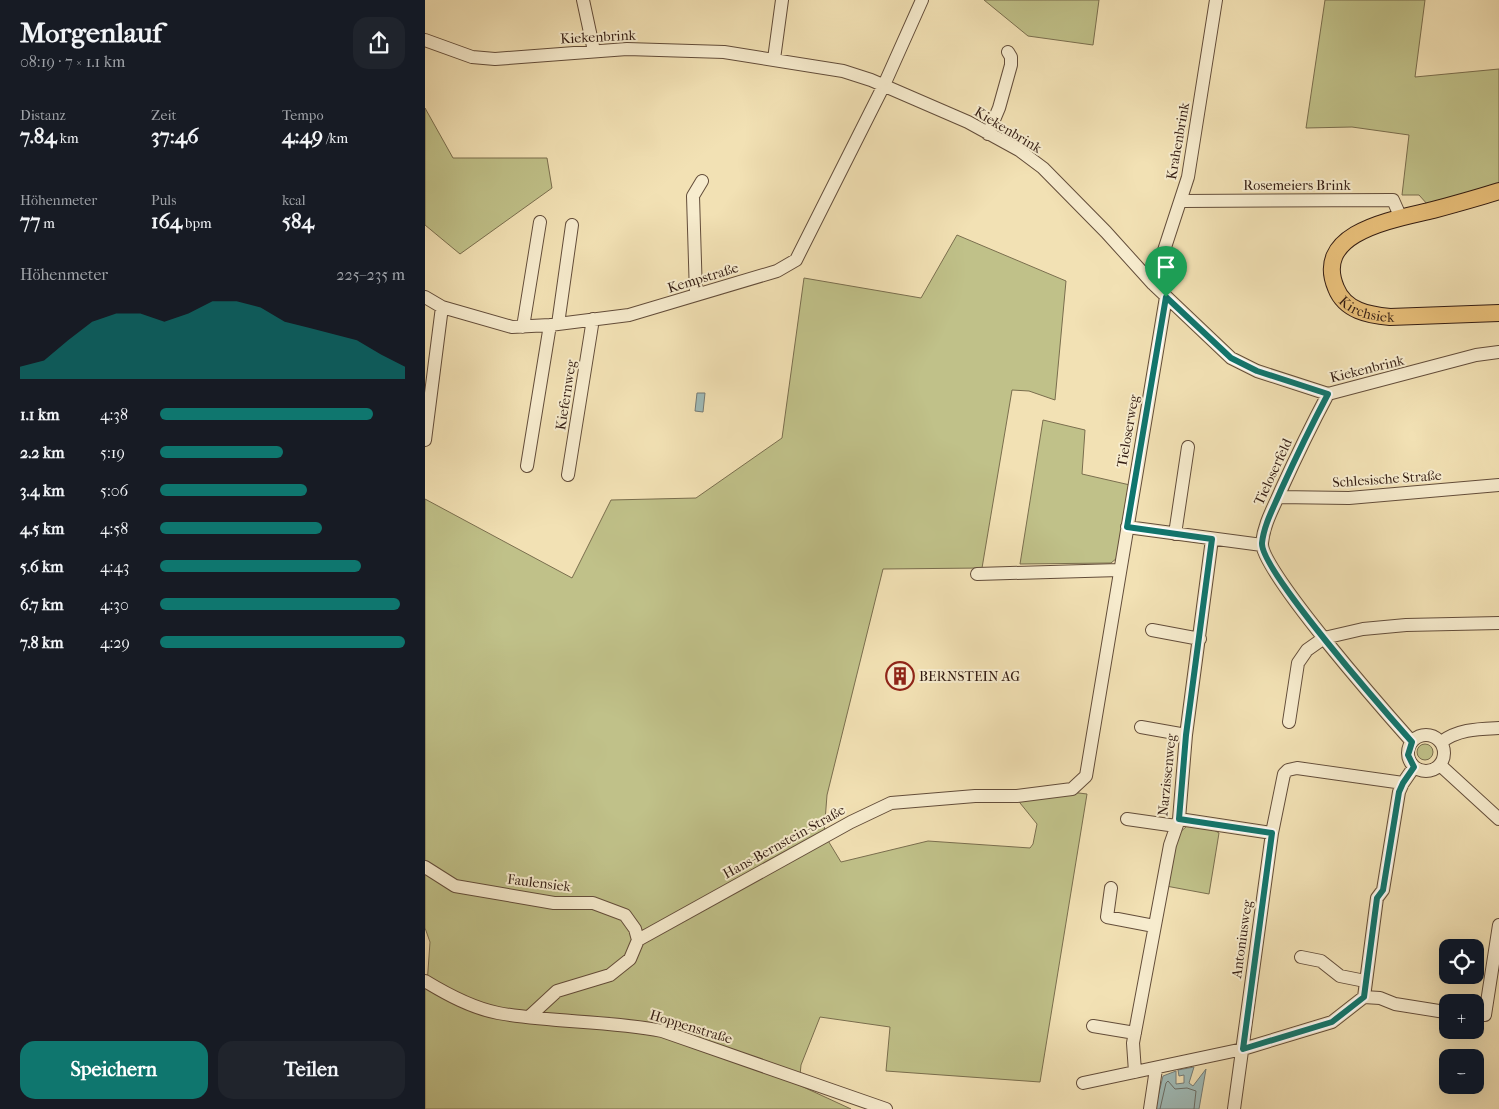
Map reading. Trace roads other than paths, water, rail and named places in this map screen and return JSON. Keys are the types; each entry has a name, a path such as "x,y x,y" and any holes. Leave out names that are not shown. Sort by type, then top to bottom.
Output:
{"main road":[{"name":"Kirchsiek","path":"1499,191 1467,202 1371,226 1357,232 1344,243 1333,263 1334,283 1337,291 1346,303 1366,314 1390,317 1499,314"}],"street":[{"path":"583,0 594,51"},
{"path":"774,59 782,0"},
{"name":"Kempstraße","path":"425,298 442,307 513,327 554,324 629,315 777,271 796,260 884,85 921,0"},
{"name":"Krahenbrink","path":"1153,284 1182,200 1197,125 1216,0"},
{"name":"Kiekenbrink","path":"425,40 473,57 495,59 627,49 724,52 843,71 884,85 1019,150 1043,168 1107,232 1153,284 1231,358 1257,371 1328,394 1347,391 1476,355 1499,352"},
{"path":"988,134 999,108 1011,65 1011,57 1007,52"},
{"path":"696,295 693,196 703,182"},
{"name":"Rosemeiers Brink","path":"1182,200 1393,200 1401,218"},
{"path":"523,327 540,222"},
{"path":"527,466 573,225"},
{"name":"Tieloserweg","path":"1087,776 1119,570 1166,297"},
{"path":"425,440 442,307"},
{"name":"Kiefernweg","path":"568,475 593,319"},
{"name":"Tieloserfeld","path":"1262,545 1268,519 1328,394"},
{"path":"1175,534 1188,447"},
{"name":"Schlesische Straße","path":"1278,497 1349,498 1499,486"},
{"path":"1127,527 1262,545 1277,575 1324,638 1353,676 1412,742"},
{"name":"Narzissenweg","path":"1135,1072 1133,1043 1169,845 1177,822 1186,735 1212,539"},
{"path":"977,574 1119,570"},
{"path":"1289,722 1297,663 1307,650 1324,638 1363,629 1406,625 1499,623"},
{"path":"1152,630 1200,639"},
{"path":"1141,727 1186,735"},
{"path":"1441,742 1454,733 1473,729 1499,728"},
{"path":"1423,735 1436,737 1441,742 1445,754 1436,769 1425,772 1414,767 1408,755 1412,742 1423,735"},
{"path":"1440,765 1499,819"},
{"path":"1364,997 1377,898 1383,890 1399,792 1414,767"},
{"name":"Antoniusweg","path":"1234,1109 1272,833 1281,781 1288,770 1308,769 1403,783"},
{"name":"Hans-Bernstein-Straße","path":"638,940 843,826 891,804 975,796 1017,796 1072,789 1087,776"},
{"path":"1127,818 1272,833"},
{"name":"Faulensiek","path":"425,867 455,886 554,902 593,904 625,915 635,929 638,940"},
{"path":"1111,888 1107,917 1154,926"},
{"path":"1485,1015 1499,925"},
{"path":"530,1016 557,991 610,975 630,959 638,940"},
{"path":"1301,957 1321,961 1340,976 1365,981"},
{"name":"Hoppenstraße","path":"425,981 470,1004 498,1013 628,1024 662,1031 882,1108"},
{"path":"1083,1083 1243,1049 1332,1022 1364,997 1380,998 1395,1004 1439,1011"},
{"path":"1093,1026 1135,1033"},
{"path":"1150,1109 1156,1068"}],"water":[{"path":"697,393 705,393 703,412 695,411"},
{"path":"1194,1067 1189,1083 1193,1086 1206,1069 1199,1109 1155,1109 1163,1076 1176,1071 1176,1084 1184,1083 1184,1075 1179,1076 1178,1070"}],"place":[{"name":"BERNSTEIN AG","path":"900,676"}]}
